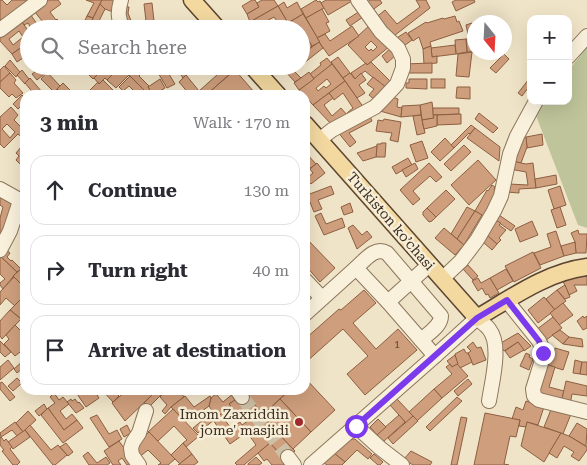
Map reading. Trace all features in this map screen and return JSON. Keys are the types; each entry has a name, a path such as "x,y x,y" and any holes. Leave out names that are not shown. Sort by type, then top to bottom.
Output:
{"main road":[{"path":"198,2 211,20"},
{"path":"260,75 274,90"},
{"name":"Turkiston ko’chasi","path":"310,130 477,318"},
{"path":"477,318 531,287 563,272 587,268"}],"street":[{"path":"0,30 40,0"},
{"path":"119,20 118,11 121,0"},
{"path":"319,140 382,100 396,84 403,68 403,59 398,48 381,32 358,0"},
{"path":"572,53 587,36"},
{"path":"442,279 461,261 477,240 494,211 501,196 512,148 534,105"},
{"path":"0,189 20,200"},
{"path":"0,250 20,209"},
{"path":"310,309 374,252 382,250 387,253 411,280 442,318 438,326 421,340"},
{"path":"388,302 429,265"},
{"path":"356,268 435,356"},
{"path":"310,285 322,298"},
{"path":"507,300 539,341 543,350 543,357 533,389 534,396 539,400 587,412"},
{"path":"310,465 477,318 489,329 494,343 495,360 489,401"},
{"path":"139,465 132,455 131,448 139,433 146,410"},
{"path":"356,426 402,465"}],"green space":[{"path":"587,47 587,228 578,225 535,113 541,105 572,105 572,66"}],"building":[{"path":"0,0 7,5 12,0 32,0 3,23 0,19"},
{"path":"48,0 58,0 61,4 50,12 56,20 41,20 34,11"},
{"path":"86,0 102,0 93,18 87,16 94,3"},
{"path":"102,0 116,0 113,12 105,9 100,4"},
{"path":"255,0 259,7 247,14 242,6"},
{"path":"262,0 274,0 278,6 254,20 249,20 247,14 259,7 257,3"},
{"path":"316,0 320,1 324,8 306,18 301,9"},
{"path":"326,0 352,1 328,15 321,3"},
{"path":"370,0 380,0 382,3 371,11 366,3"},
{"path":"416,0 426,0 430,8 390,39 374,19 385,10 397,24 420,7"},
{"path":"456,0 474,0 475,2 456,11 452,2"},
{"path":"284,2 287,8 297,2 303,14 293,20 286,20 278,6"},
{"path":"152,3 154,20 146,20 144,4"},
{"path":"100,4 105,9 100,20 92,20"},
{"path":"122,6 129,7 128,13 131,20 125,20"},
{"path":"278,6 286,20 276,20 274,17 268,20 254,20"},
{"path":"322,9 329,22 326,23 330,31 317,38 310,25 310,20 306,18"},
{"path":"28,11 34,20 20,20 19,18"},
{"path":"360,11 363,17 350,26 346,20"},
{"path":"303,14 307,20 293,20"},
{"path":"87,16 93,18 92,20 85,20"},
{"path":"455,16 463,31 430,42 431,46 423,49 419,37 413,41 408,33 426,22"},
{"path":"20,19 20,32 19,31 9,39 13,45 20,39 20,48 12,54 0,41 0,34"},
{"path":"370,25 390,46 367,65 348,45","holes":["371,41 377,47 373,51 371,49 369,51 365,47"]},
{"path":"310,26 320,42 312,46 310,43"},
{"path":"352,26 359,36 329,56 317,38 325,34 330,41"},
{"path":"406,32 412,40 401,48 395,39"},
{"path":"466,39 467,52 456,54 455,40"},
{"path":"319,42 323,48 310,58 310,48"},
{"path":"455,45 456,54 432,57 431,48"},
{"path":"431,46 432,57 437,56 437,63 424,64 423,49"},
{"path":"20,48 20,60 17,62 12,54"},
{"path":"391,48 397,54 387,63 382,56"},
{"path":"467,53 467,60 471,60 469,77 456,76 458,54"},
{"path":"338,57 350,73 343,78 331,62"},
{"path":"327,58 332,64 314,79 310,74"},
{"path":"10,60 20,72 16,77 5,66"},
{"path":"498,60 508,60 496,73 490,68"},
{"path":"371,62 392,83 387,89 365,71 355,79 351,73 366,63 367,65"},
{"path":"432,63 432,73 405,73 404,64"},
{"path":"332,64 345,81 313,105 310,102 310,90 299,90","holes":["327,79 331,84 326,88 324,86 318,91 316,88"]},
{"path":"4,66 10,73 0,82 0,70"},
{"path":"20,72 20,75 26,75 29,79 25,84 17,75"},
{"path":"10,73 16,80 14,83 20,90 20,95 16,98 12,94 9,97 0,88 0,82"},
{"path":"310,73 314,79 299,90 294,83"},
{"path":"350,73 355,79 361,73 366,80 359,85 365,93 357,98 343,78"},
{"path":"33,75 43,75 37,80"},
{"path":"44,75 50,75 60,86 56,90 52,90 41,79"},
{"path":"89,75 97,75 93,79"},
{"path":"97,75 112,75 107,80 105,78 99,84 94,78"},
{"path":"112,75 129,75 116,88 107,80"},
{"path":"129,75 140,75 150,90 144,90"},
{"path":"159,75 170,75 175,84 167,88"},
{"path":"186,75 198,90 186,90 179,82"},
{"path":"217,75 229,75 212,90 200,90"},
{"path":"229,75 239,75 252,90 212,90"},
{"path":"289,75 298,75 301,78 295,82"},
{"path":"130,76 144,90 133,90 129,86 122,90 119,87"},
{"path":"373,77 387,88 376,101 369,95 374,89 367,84"},
{"path":"30,78 40,90 31,90 25,83"},
{"path":"160,79 165,88 162,90 150,90 148,87"},
{"path":"409,79 427,79 427,89 406,88 406,83 409,83"},
{"path":"431,79 445,79 445,88 431,88"},
{"path":"103,80 113,90 90,90 98,82 99,84"},
{"path":"345,81 364,108 351,118 347,113 353,108 343,93 334,100 329,93"},
{"path":"527,82 527,89 522,96 518,93"},
{"path":"63,83 70,90 58,90 57,89"},
{"path":"457,87 470,87 470,99 456,98"},
{"path":"329,93 333,98 324,105 332,116 341,108 347,115 333,126 313,105"},
{"path":"390,96 398,99 397,107 402,108 401,117 380,111"},
{"path":"20,97 20,107 18,109 13,104"},
{"path":"432,102 434,118 422,120 420,105"},
{"path":"420,105 421,115 401,117 402,106"},
{"path":"11,107 18,115 14,120 20,126 20,136 18,134 4,148 0,144 0,117","holes":["7,124 15,132 10,138 2,129"]},
{"path":"433,108 459,108 459,114 433,115"},
{"path":"479,113 498,128 493,133 475,119"},
{"path":"369,114 372,121 349,133 356,142 350,147 337,131"},
{"path":"461,114 461,124 437,125 437,115"},
{"path":"421,115 425,133 417,135 413,116"},
{"path":"433,115 437,115 437,126 424,129 422,120 434,118"},
{"path":"384,119 401,122 398,142 390,140 392,133 376,131 378,120 383,121"},
{"path":"471,125 475,128 454,148 451,145"},
{"path":"475,128 500,147 499,161 467,138"},
{"path":"542,134 543,145 527,148 526,137"},
{"path":"522,136 526,137 527,147 521,163 512,161"},
{"path":"445,138 454,148 440,161 431,152"},
{"path":"422,141 428,158 416,162 410,145"},
{"path":"386,143 385,157 376,157 377,144"},
{"path":"464,145 471,152 451,171 444,164"},
{"path":"377,146 376,157 363,161 357,153"},
{"path":"20,148 20,164 16,160 19,156 16,153"},
{"path":"310,157 316,164 310,167"},
{"path":"408,158 412,165 396,174 392,167"},
{"path":"478,160 496,180 469,205 451,185"},
{"path":"512,161 526,164 533,163 536,188 519,189 519,193 507,192 509,184 528,185 526,172 510,169"},
{"path":"317,163 325,173 311,184 310,176 313,173 310,169"},
{"path":"415,163 418,169 406,177 402,170"},
{"path":"429,163 442,177 436,182 430,176 413,191 420,199 413,205 400,190"},
{"path":"556,175 557,184 536,188 535,179"},
{"path":"492,185 495,187 496,194 483,216 475,211"},
{"path":"331,186 334,194 318,200 322,209 314,212 310,202 310,194"},
{"path":"560,186 566,205 554,209 548,190"},
{"path":"446,190 455,199 436,217 427,208"},
{"path":"0,195 14,203 0,240 0,218 3,207 0,205"},
{"path":"350,203 353,212 344,215 341,207"},
{"path":"467,207 475,211 457,239 451,234"},
{"path":"560,207 566,225 557,228 551,210"},
{"path":"427,208 436,217 429,222 423,215"},
{"path":"475,211 482,215 464,245 457,239"},
{"path":"321,213 326,224 342,218 345,227 324,235 315,216"},
{"path":"499,215 515,226 511,231 495,220"},
{"path":"495,220 501,223 499,225 506,230 499,238 501,240 497,244 485,234"},
{"path":"532,221 538,235 520,242 515,229"},
{"path":"353,225 362,235 367,231 372,237 357,249 348,228"},
{"path":"444,228 464,245 455,255 435,238"},
{"path":"578,230 579,234 587,234 586,253 576,253 575,242 571,233"},
{"path":"556,231 564,256 540,265 534,253 551,247 547,234"},
{"path":"488,236 497,244 492,250 483,242"},
{"path":"310,242 335,268 320,282 310,271"},
{"path":"575,242 576,253 564,256 561,246"},
{"path":"5,249 10,253 7,257 20,270 17,272 0,256"},
{"path":"533,252 541,268 514,282 505,266"},
{"path":"0,256 17,272 3,289 0,283 5,279 0,274"},
{"path":"468,265 478,276 473,280 463,269"},
{"path":"506,269 513,281 497,290 490,278"},
{"path":"20,270 20,284 13,276"},
{"path":"575,276 587,276 587,285 574,285 577,291 569,295 563,281"},
{"path":"14,277 20,283 20,300 15,306 6,298 0,305 0,292"},
{"path":"478,278 481,283 490,278 499,293 490,298 482,288 478,291 472,281"},
{"path":"565,285 570,297 565,299 557,290"},
{"path":"364,290 376,303 353,323 376,349 398,329 417,350 365,395 347,374 368,356 343,329 310,359 310,335 339,309 341,310"},
{"path":"557,290 566,301 555,310 546,299"},
{"path":"544,297 555,310 538,323 528,310"},
{"path":"20,300 20,318 10,310"},
{"path":"563,303 573,315 559,325 550,313"},
{"path":"10,310 20,318 2,339 0,336 0,321"},
{"path":"583,316 584,318 587,316 587,328 583,330 577,321"},
{"path":"553,317 562,328 545,341 536,330"},
{"path":"15,325 20,330 20,352 15,356 4,344 9,339 6,335"},
{"path":"560,330 569,337 563,344 552,335"},
{"path":"518,333 531,346 524,351 518,342 504,351 499,344"},
{"path":"569,337 582,339 583,347 563,344"},
{"path":"0,341 11,352 5,357 0,352"},
{"path":"473,342 477,348 481,347 486,360 473,365 468,353 471,351 467,347"},
{"path":"518,342 524,350 510,358 505,351"},
{"path":"555,348 569,352 563,370 544,364 549,352 554,354"},
{"path":"464,349 472,362 460,368 455,354"},
{"path":"526,353 533,359 529,370 520,366"},
{"path":"455,355 458,364 452,367 447,361"},
{"path":"8,360 14,368 0,380 0,367"},
{"path":"575,360 582,362 580,374 573,373"},
{"path":"582,362 587,362 587,375 580,374"},
{"path":"20,364 20,370 17,373 14,369"},
{"path":"450,364 452,367 457,364 468,376 442,398 434,389 452,374 446,367"},
{"path":"545,364 555,367 549,387 564,391 561,403 536,396"},
{"path":"17,378 20,381 20,385 13,391 8,386"},
{"path":"468,379 472,384 458,396 454,391"},
{"path":"566,381 587,386 587,396 572,394 570,405 561,403"},
{"path":"2,382 15,397 10,401 0,389 0,383"},
{"path":"310,383 335,410 311,432 280,399 284,395 310,395"},
{"path":"434,389 442,398 417,421 409,412"},
{"path":"55,395 59,400 63,397 69,404 60,411 66,419 72,414 77,420 64,430 48,408 55,403 50,397"},
{"path":"78,395 97,395 99,398 86,407"},
{"path":"107,395 119,396 113,402"},
{"path":"121,395 152,395 125,421 112,403"},
{"path":"152,395 161,395 149,407 144,403"},
{"path":"162,395 183,395 184,397 165,414 162,411 167,405 160,397"},
{"path":"217,395 223,402 232,395 236,395 238,398 198,433 193,428 213,412 209,406 211,398"},
{"path":"247,395 284,395 263,415"},
{"path":"247,395 262,416 295,451 285,460 270,443 238,399"},
{"path":"185,396 194,407 210,396 211,398 209,406 185,422 171,407"},
{"path":"457,397 462,401 430,431 426,427"},
{"path":"238,398 250,414 242,420 236,413 230,417 225,411 231,406 229,404"},
{"path":"71,399 72,401 75,399 84,408 76,413 67,402"},
{"path":"280,399 311,432 293,449 262,416"},
{"path":"397,399 413,416 406,423 390,405"},
{"path":"526,401 544,407 538,425 527,422 526,427 519,426 520,420 512,419 516,407 523,410"},
{"path":"44,404 47,409 39,416 35,411"},
{"path":"552,407 571,414 563,434 544,427"},
{"path":"48,408 64,430 77,420 83,428 63,443 41,415"},
{"path":"173,409 199,436 186,447 183,443 187,440 174,426 158,441 148,432"},
{"path":"28,411 36,420 23,432 16,423"},
{"path":"225,411 228,415 224,419 231,428 240,422 247,432 230,444 213,420"},
{"path":"485,413 520,420 516,437 510,436 504,464 509,465 474,465"},
{"path":"97,415 109,434 117,430 122,439 109,447 90,418"},
{"path":"399,415 405,422 383,442 376,435"},
{"path":"413,416 418,421 393,444 388,438"},
{"path":"461,417 467,418 457,465 451,465"},
{"path":"252,418 270,443 244,465 237,465 235,463 256,445 242,425"},
{"path":"378,419 386,427 377,435 370,427"},
{"path":"15,422 23,432 17,436 12,430 1,437 0,433"},
{"path":"527,422 561,433 544,462 521,446"},
{"path":"577,423 587,429 586,446 569,436"},
{"path":"30,425 51,450 58,445 67,455 53,465 25,430"},
{"path":"127,425 131,433 124,437 120,429"},
{"path":"25,430 30,437 13,449 8,442"},
{"path":"149,432 175,459 168,465 158,465 161,463 148,450 138,458 132,449"},
{"path":"561,433 587,447 579,461 571,456 574,452 564,446 557,458 549,453"},
{"path":"1,437 4,441 6,439 12,447 10,449 20,462 17,465 13,465 2,451 4,450 0,445"},
{"path":"350,439 355,439 372,454 368,459 357,450 345,462 334,453"},
{"path":"119,441 136,465 127,465 122,458 118,461 121,465 113,465 104,451"},
{"path":"66,443 73,452 68,456 60,447"},
{"path":"183,443 192,454 180,464 171,455"},
{"path":"270,443 290,465 272,465 267,459 264,461 258,453"},
{"path":"411,451 432,462 430,465 413,465 404,459"},
{"path":"88,452 97,463 106,457 110,463 107,465 89,465 83,456"},
{"path":"334,453 345,462 342,465 327,465 324,463"},
{"path":"192,454 198,462 194,465 178,465"},
{"path":"374,454 383,462 380,465 370,458"},
{"path":"256,457 262,463 259,465 248,465 248,464"}],"tunnel":[{"path":"242,397 288,457"}],"place":[{"name":"Imom Zaxriddin jome' masjidi","path":"299,422"}],"route":[{"path":"356,426 477,318 507,300 539,341 543,353"}]}
